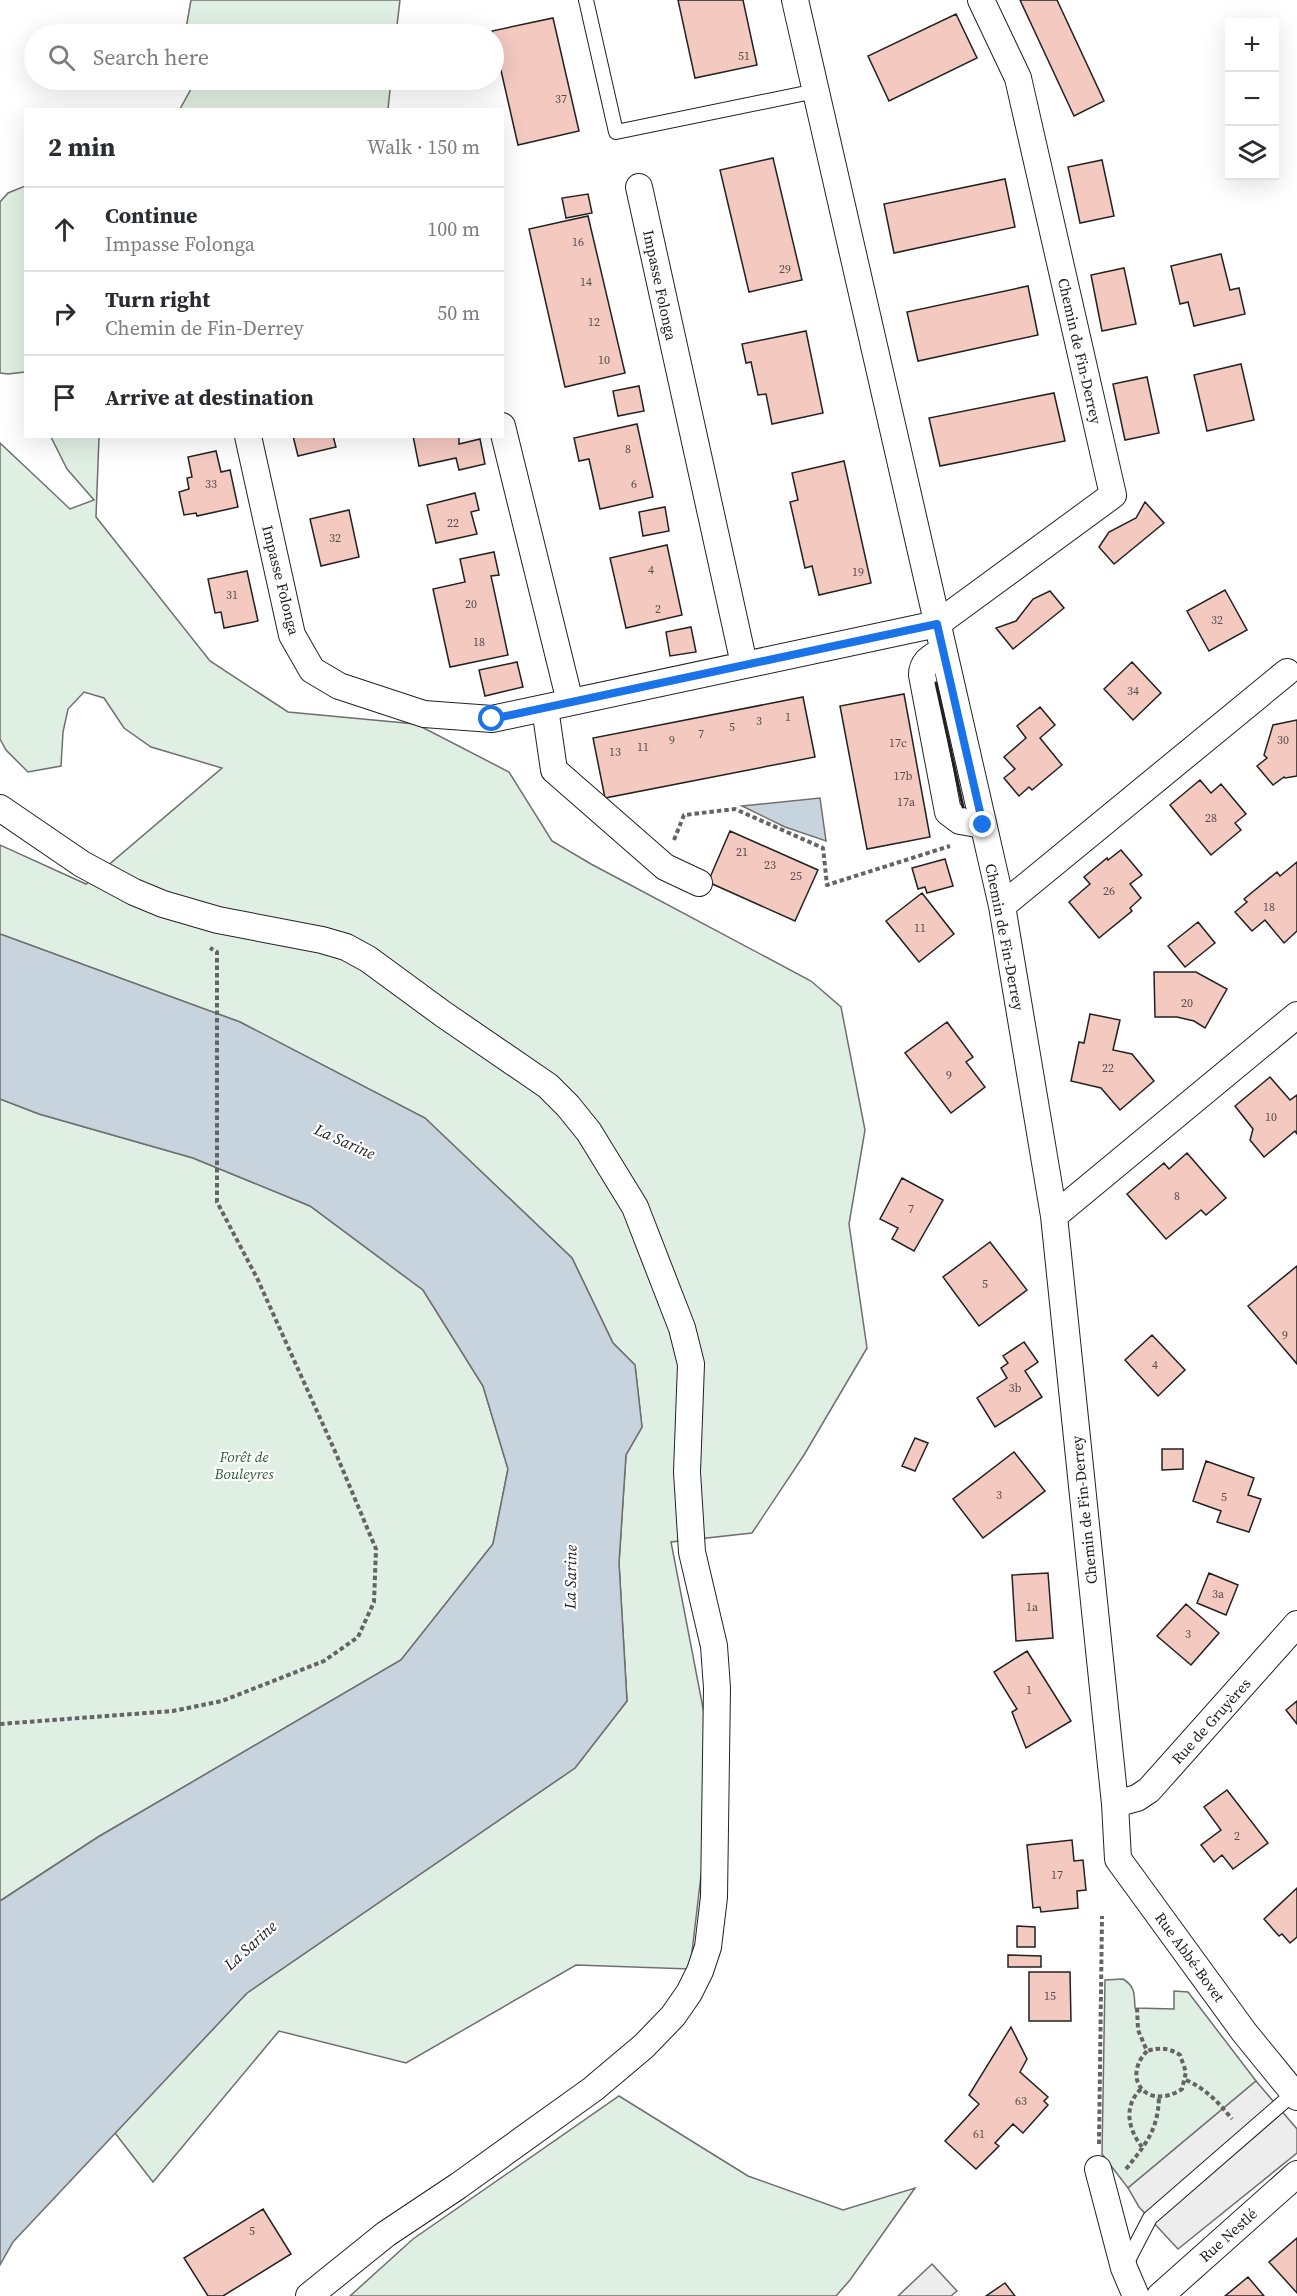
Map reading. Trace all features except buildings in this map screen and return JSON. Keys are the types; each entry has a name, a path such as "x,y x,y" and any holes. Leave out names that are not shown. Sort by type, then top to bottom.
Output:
{"street":[{"name":"Chemin de Fin-Derrey","path":"795,0 1002,906 1054,1216 1115,1804"},
{"name":"Chemin de Fin-Derrey","path":"937,624 1113,495 1018,78 981,0"},
{"name":"Impasse Folonga","path":"639,187 744,664"},
{"path":"504,434 570,702"},
{"name":"Impasse Folonga","path":"248,438 292,635 312,670 339,686 424,714 492,719 937,624"},
{"path":"1002,906 1287,672"},
{"path":"545,708 554,770 663,866 699,883"},
{"path":"0,808 82,864 134,892 163,904 218,920 322,940 346,947 368,959 548,1086 589,1132 635,1207 682,1328 691,1364 687,1472 692,1542 699,1586 714,1646 717,1688 714,1898 708,1947 700,1971 689,1993 672,2016 644,2046 593,2089 458,2186 386,2234 309,2296"},
{"path":"1054,1216 1297,1015"},
{"name":"Rue de Gruyères","path":"1115,1804 1137,1798 1149,1790 1297,1624"},
{"name":"Rue Abbé-Bovet","path":"1115,1804 1118,1859 1244,2032 1296,2095"},
{"path":"1098,2169 1124,2268 1136,2296"},
{"name":"Rue Nestlé","path":"1160,2296 1297,2174"}],"lane":[{"path":"586,0 616,132 816,91"},
{"path":"1124,2268 1150,2218 1296,2095"}],"path":[{"path":"663,866 684,815 735,809 823,848 827,885 951,846"},
{"path":"0,1724 173,1711 222,1701 258,1689 324,1661 358,1637 374,1602 376,1549 257,1278 217,1203 218,990"},
{"path":"1098,2169 1102,1916"},
{"path":"1137,2008 1138,2030 1147,2051"},
{"path":"1158,2048 1167,2049 1180,2055 1186,2072 1186,2080 1176,2093 1153,2097 1141,2089 1137,2082 1137,2063 1147,2051 1158,2048"},
{"path":"1186,2080 1200,2086 1211,2095 1246,2136"},
{"path":"1141,2089 1132,2099 1129,2124 1142,2147"},
{"path":"1105,2195 1142,2147 1157,2122 1159,2097"}],"green space":[{"path":"191,0 400,0 397,24 187,24"},
{"path":"190,90 390,90 388,108 181,108"},
{"path":"24,186 24,372 8,374 0,373 0,202 8,193"},
{"path":"52,438 99,438 96,517 210,661 288,712 416,724 509,772 552,841 811,981 841,1007 865,1130 849,1224 867,1348 804,1455 752,1533 671,1542 714,1765 690,1969 576,1965 406,2063 279,2031 153,2182 115,2133 247,1993 575,1768 627,1701 619,1563 626,1455 642,1427 635,1365 613,1343 572,1258 425,1118 240,1022 0,934 0,845 86,884 222,768 151,747 124,728 104,698 84,692 68,709 63,732 61,766 28,772 6,750 0,739 0,443 70,509 94,500 67,469"},
{"name":"Forêt de Bouleyres","path":"0,1099 39,1114 193,1158 310,1206 423,1290 483,1386 508,1469 493,1544 401,1660 98,1837 0,1901"},
{"path":"1123,1979 1132,1988 1135,2008 1174,2009 1174,1991 1188,1992 1256,2081 1128,2188 1102,2154 1105,1980"},
{"path":"619,2096 748,2176 843,2210 915,2188 850,2280 836,2296 350,2296 413,2239"}],"shaded area":[{"path":"1256,2081 1297,2129 1297,2153 1178,2249 1139,2207 1128,2188"},
{"path":"932,2264 957,2291 951,2296 898,2296"}],"water":[{"path":"820,798 826,841 785,827 742,806"},
{"name":"La Sarine","path":"0,934 240,1022 425,1118 572,1258 613,1343 635,1365 642,1427 626,1455 619,1563 627,1701 575,1768 247,1993 13,2242 0,2265 0,1901 98,1837 401,1660 493,1544 508,1469 483,1386 423,1290 310,1206 193,1158 39,1114 0,1099"}],"wall":[{"path":"936,683 963,807"}],"route":[{"path":"492,719 937,624 983,825"}]}
